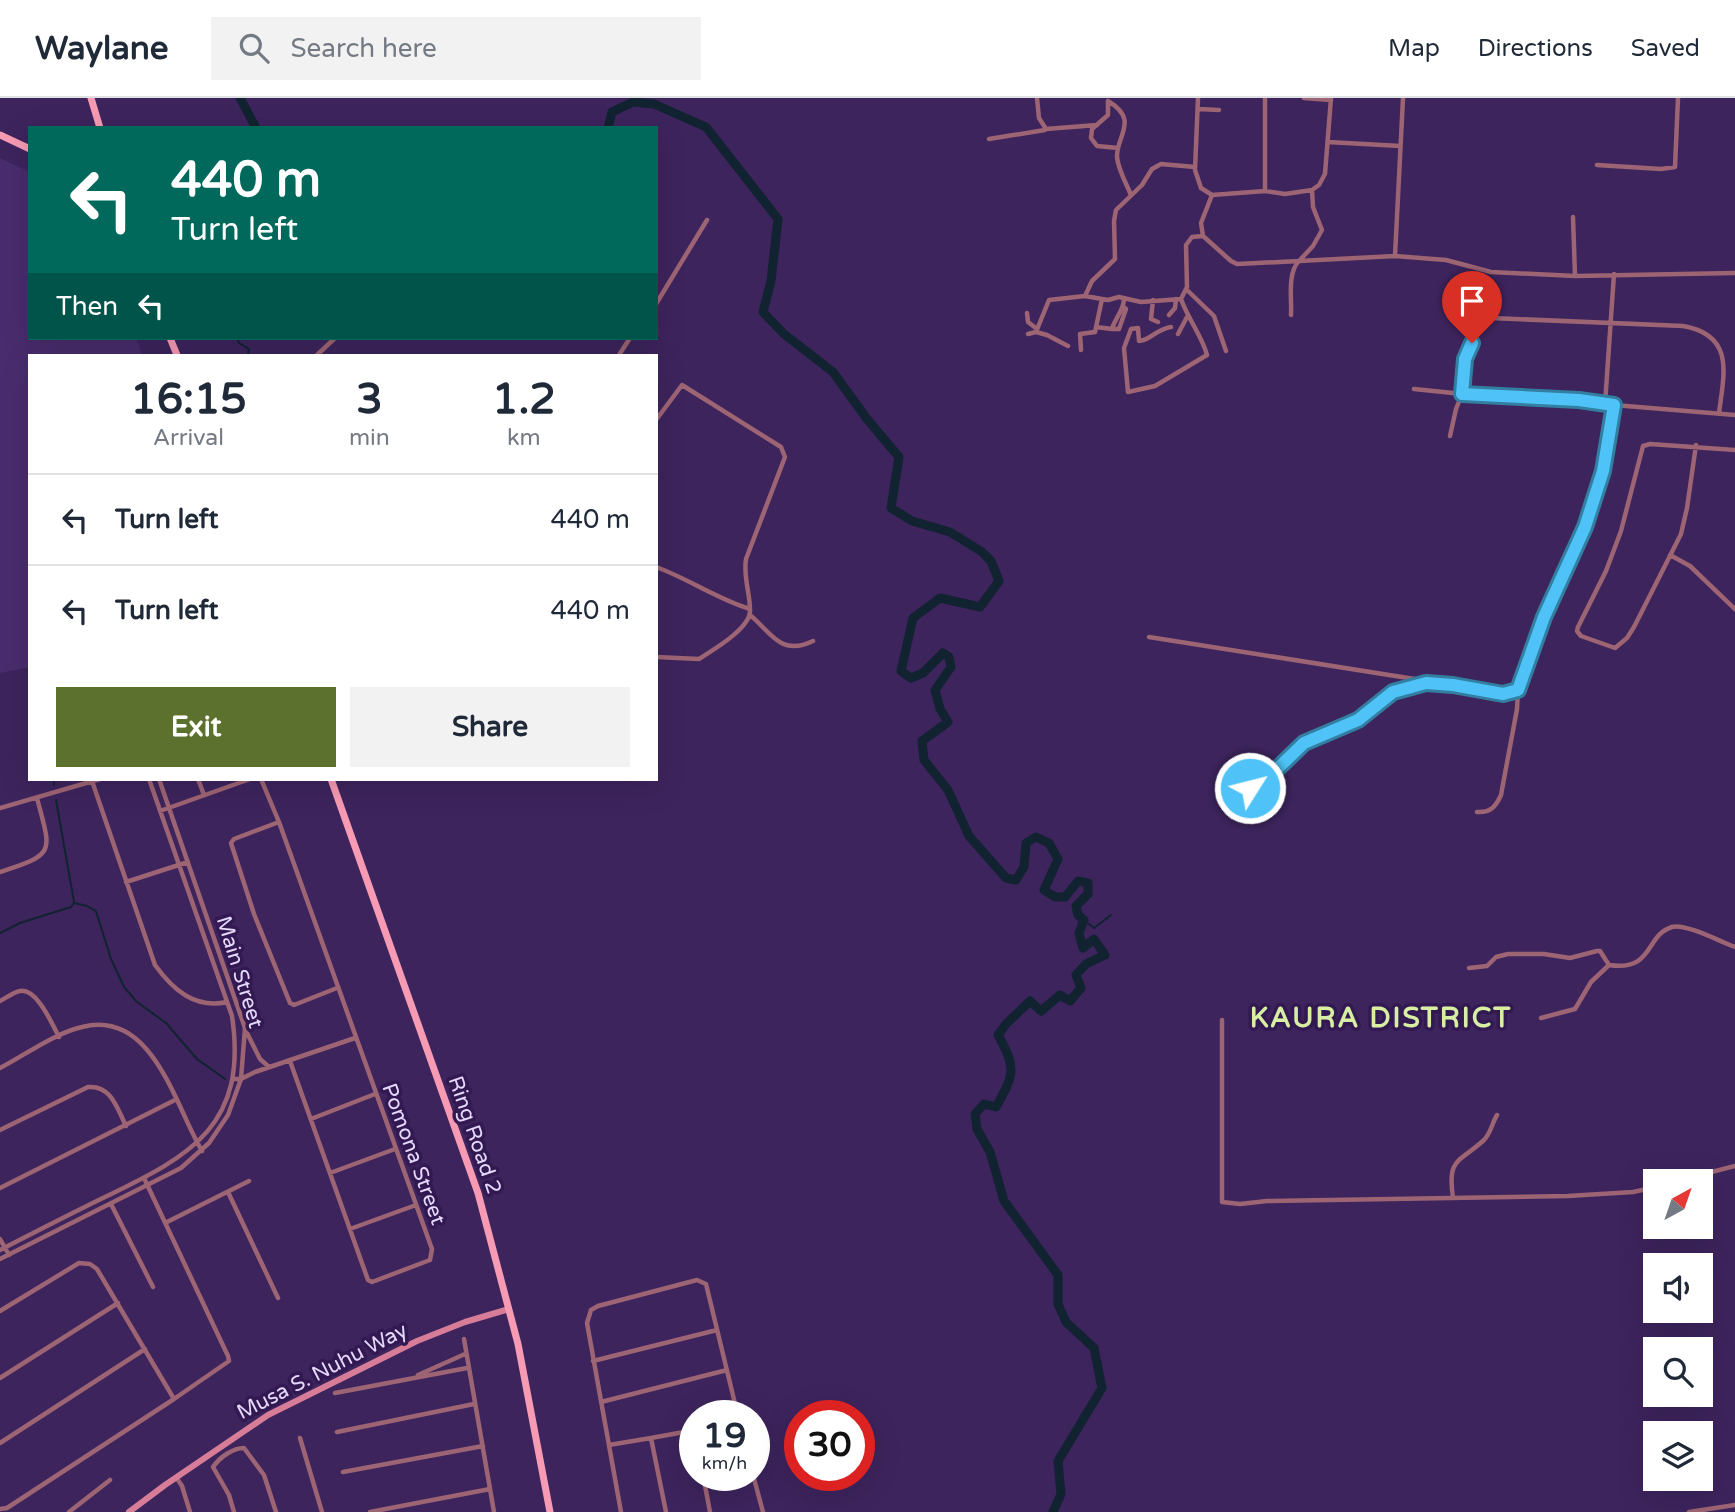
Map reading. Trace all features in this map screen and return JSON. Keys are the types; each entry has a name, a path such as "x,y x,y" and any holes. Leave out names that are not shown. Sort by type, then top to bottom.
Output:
{"main road":[{"path":"90,98 99,126"},
{"path":"0,135 28,148"},
{"name":"Ring Road 2","path":"332,781 478,1193 509,1309 535,1425 550,1512"}],"street":[{"path":"1037,98 1039,118 1046,130"},
{"path":"1198,98 1195,167 1197,180 1202,188 1212,195 1265,191 1277,194 1311,190 1323,180 1331,99 1304,98"},
{"path":"1265,98 1265,191"},
{"path":"1395,256 1403,98"},
{"path":"1597,165 1661,169 1675,167 1678,98"},
{"path":"1107,99 1108,115 1091,132 1093,142 1097,146 1118,148"},
{"path":"1107,99 1116,107 1125,122 1125,132 1118,148 1117,159 1131,195"},
{"path":"1198,109 1219,110"},
{"path":"989,139 1097,125"},
{"path":"1328,142 1400,146"},
{"path":"1085,296 1092,281 1115,259 1116,210 1142,185 1156,166 1161,164 1195,167"},
{"path":"1291,316 1294,266 1313,246 1322,230 1313,207 1311,190"},
{"path":"1212,195 1201,223 1203,236 1237,264 1395,256 1446,260 1490,272 1575,276 1735,273"},
{"path":"1573,216 1575,276"},
{"path":"658,301 707,220"},
{"path":"1169,315 1186,289 1187,242 1192,237 1203,236"},
{"path":"1605,404 1614,274"},
{"path":"1186,289 1214,316 1226,351"},
{"path":"1028,334 1037,330 1049,300 1085,296 1141,302 1179,299"},
{"path":"1081,350 1080,334 1095,332 1102,299"},
{"path":"1096,327 1119,329 1126,309 1124,299"},
{"path":"1171,327 1160,329 1143,342 1139,341 1138,328 1131,329 1124,348 1128,393 1155,386 1207,355 1179,299"},
{"path":"1153,300 1151,319 1158,322"},
{"path":"1027,313 1028,321 1037,330 1068,346"},
{"path":"1178,334 1187,316"},
{"path":"1450,436 1462,394 1465,359 1477,332 1488,318 1683,326 1698,330 1711,338 1722,352 1725,364 1719,413"},
{"path":"318,354 333,340"},
{"path":"658,416 682,385 783,451 785,457 746,559 744,573 750,615 742,627 699,659 658,657"},
{"path":"1414,389 1579,400 1735,415"},
{"path":"1478,812 1493,808 1501,795 1518,690 1551,601 1585,527 1603,471 1614,405"},
{"path":"1696,446 1685,519 1634,627 1618,647 1611,648 1577,633 1621,531 1643,446 1650,444 1696,446 1735,450"},
{"path":"1670,555 1690,566 1735,609"},
{"path":"658,568 682,576 731,603 750,608"},
{"path":"750,615 771,637 785,645 800,645 813,640"},
{"path":"1149,636 1503,694 1518,690"},
{"path":"1250,788 1274,772 1304,743 1358,720 1393,692 1434,683"},
{"path":"0,807 92,781 155,965 181,992 194,1001 206,1004 227,1002"},
{"name":"Main Street","path":"3,1249 178,1160 197,1143 219,1114 233,1079 234,1034 227,1002 150,781"},
{"name":"Main Street","path":"0,1259 181,1168 202,1151 218,1132 228,1115 241,1079 245,1028 160,781"},
{"path":"199,781 204,795"},
{"path":"160,811 244,781"},
{"name":"Pomona Street","path":"262,781 279,822 432,1249 431,1258 372,1282 366,1277 290,1061"},
{"path":"0,872 39,858 46,849 48,839 37,797"},
{"path":"279,822 234,839 231,843 254,914 289,1003 294,1005 338,988"},
{"path":"127,882 188,862"},
{"path":"1469,968 1487,966 1496,957 1508,954 1544,954 1570,958 1597,951 1600,951 1609,965 1621,967 1635,963 1673,926 1686,928 1735,947"},
{"path":"1541,1018 1575,1009 1591,982 1609,965"},
{"path":"0,1001 21,991 30,993 38,1000 59,1037"},
{"path":"1222,1020 1222,1202 1240,1204 1267,1201 1568,1196 1643,1189"},
{"path":"0,1068 73,1030 92,1025 111,1027 129,1034 142,1044 155,1060 202,1151"},
{"path":"245,1028 260,1059 270,1068"},
{"path":"233,1079 241,1079 355,1038"},
{"path":"234,1069 255,1072"},
{"path":"0,1130 88,1087 109,1093 126,1126"},
{"path":"311,1119 375,1094"},
{"path":"0,1188 175,1100"},
{"path":"1453,1198 1450,1180 1455,1165 1486,1138 1497,1115"},
{"path":"330,1173 396,1149"},
{"path":"1713,1172 1735,1166"},
{"path":"0,1509 8,1508 226,1364 229,1356 144,1178"},
{"path":"167,1223 249,1181"},
{"path":"228,1192 278,1298"},
{"path":"111,1204 153,1287"},
{"path":"350,1228 416,1205"},
{"path":"0,1238 3,1249 9,1255"},
{"path":"0,1311 79,1263 90,1264 97,1269 174,1399"},
{"path":"621,1512 586,1318 591,1310 697,1280 706,1284 734,1400"},
{"path":"0,1378 118,1303"},
{"name":"Musa S. Nuhu Way","path":"130,1512 268,1415 442,1330 509,1309"},
{"path":"593,1361 717,1330"},
{"path":"464,1339 494,1512"},
{"path":"0,1443 145,1349"},
{"path":"409,1379 465,1354"},
{"path":"335,1393 467,1368"},
{"path":"601,1402 727,1370"},
{"path":"337,1432 474,1404"},
{"path":"609,1445 679,1434"},
{"path":"300,1438 322,1512"},
{"path":"651,1438 667,1512"},
{"path":"342,1472 483,1446"},
{"path":"234,1512 229,1496 213,1467 237,1448 244,1448 264,1475 276,1512"},
{"path":"176,1478 182,1486 190,1512"},
{"path":"69,1512 110,1480"},
{"path":"370,1512 490,1489"},
{"path":"706,1491 710,1512"},
{"path":"757,1491 762,1512"},
{"path":"1689,1512 1735,1505"}],"shaded area":[{"path":"0,158 28,171 28,340 137,340 142,354 28,354 28,667 0,673"}],"waterway":[{"path":"240,98 255,126"},
{"path":"608,126 612,112 633,102 654,104 706,127 778,219 771,281 763,312 784,334 833,372 899,457 891,508 912,521 950,532 982,552 991,561 999,581 980,607 940,598 913,618 901,671 911,678 923,673 943,653 949,657 951,667 935,690 940,709 948,722 922,741 924,760 948,790 969,836 1006,878 1016,880 1024,867 1026,843 1036,837 1049,843 1058,859 1044,890 1055,897 1065,897 1078,881 1088,883 1088,894 1076,906 1078,915 1084,920 1079,933 1083,948 1094,939 1105,955 1086,964 1076,975 1081,988 1070,1001 1060,995 1041,1011 1030,1001 1006,1024 998,1035 1008,1056 1010,1079 996,1107 984,1104 975,1114 977,1129 990,1152 1004,1201 1058,1275 1058,1304 1066,1322 1094,1348 1102,1388 1058,1461 1061,1494 1053,1512"},
{"path":"238,340 249,349 248,354"},
{"path":"56,800 74,902"},
{"path":"0,933 20,923 71,907 74,903 96,911 111,959 124,987 137,1002 166,1023 197,1059 225,1079"},
{"path":"1084,920 1094,928 1111,915"}],"district":[{"name":"KAURA DISTRICT","path":"1381,1017"}],"route":[{"path":"1250,788 1267,778 1304,743 1358,720 1393,692 1426,683 1503,694 1518,690 1544,617 1585,527 1603,471 1614,405 1579,400 1462,394 1465,359 1472,343"}]}
